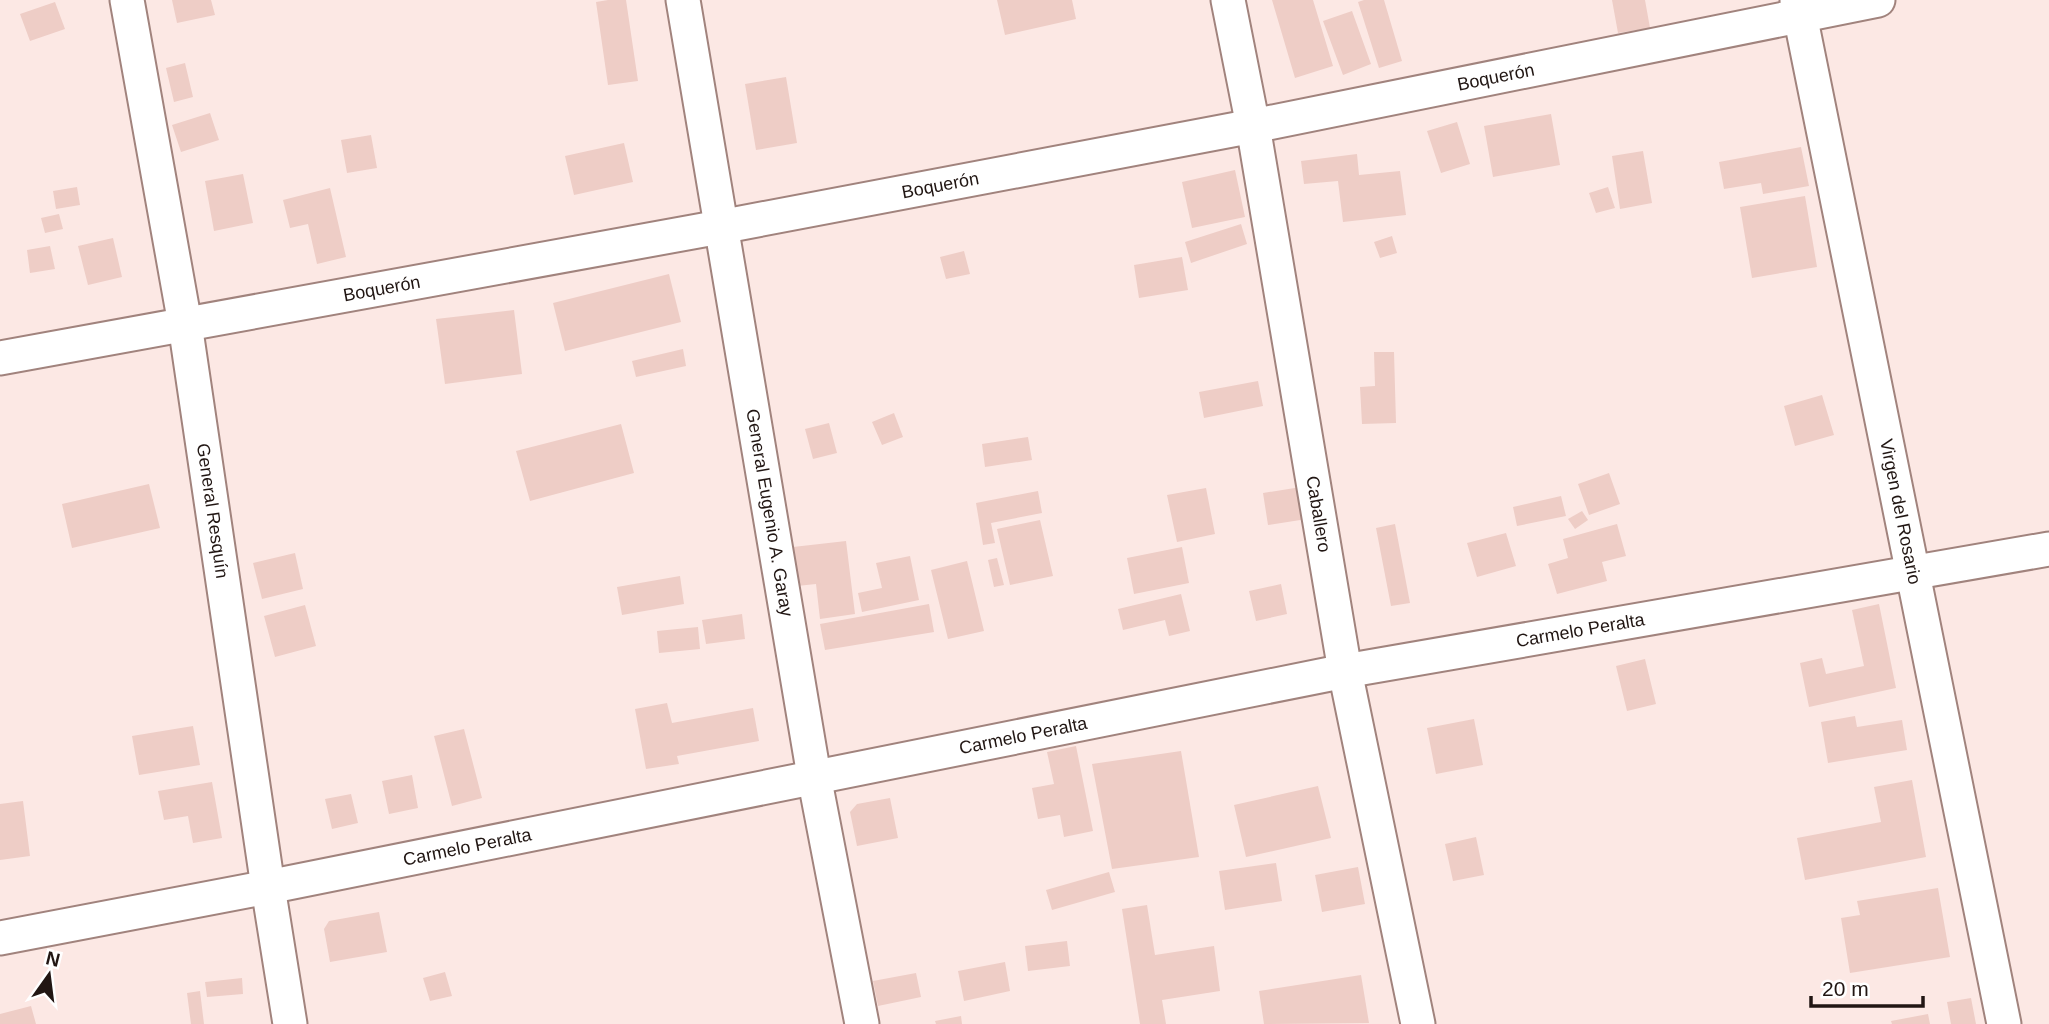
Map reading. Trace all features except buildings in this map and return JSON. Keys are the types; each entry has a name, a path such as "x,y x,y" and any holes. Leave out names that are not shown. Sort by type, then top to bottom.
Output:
{"street":[{"name":"General Resquín","path":"127,0 185,324 290,1024"},
{"name":"General Eugenio A. Garay","path":"683,0 814,776 862,1024"},
{"name":"Caballero","path":"1228,0 1253,126 1345,671 1418,1024"},
{"name":"Boquerón","path":"0,358 720,228 1253,126 1799,7 1878,0"},
{"name":"Virgen del Rosario","path":"1799,7 2004,1024"},
{"name":"Carmelo Peralta","path":"0,938 268,887 1345,671 2049,549"}]}
